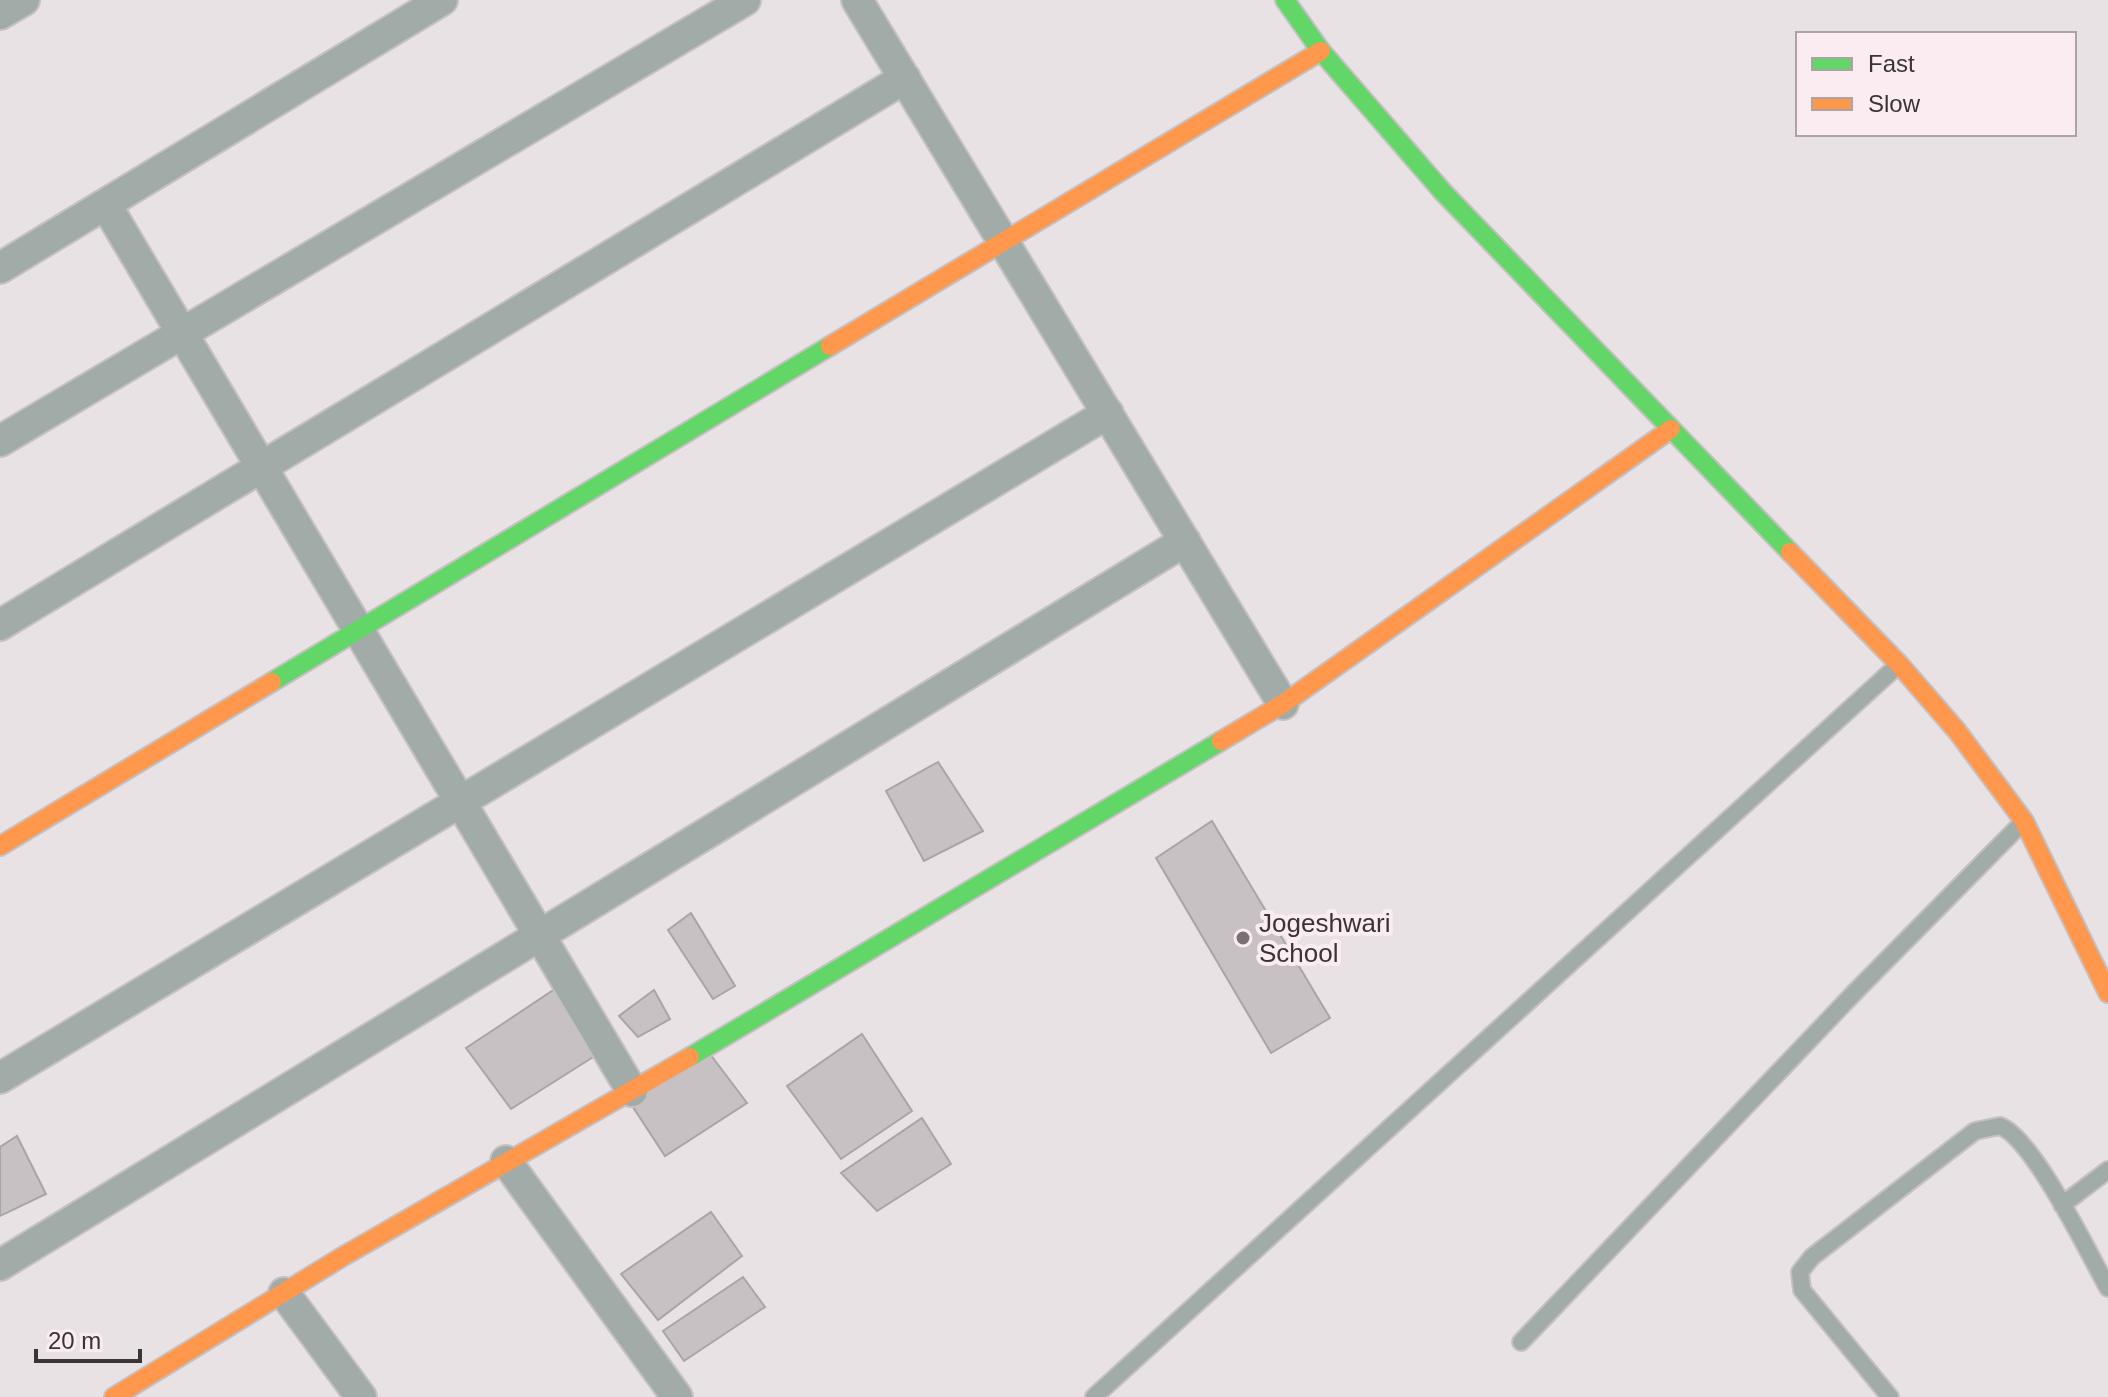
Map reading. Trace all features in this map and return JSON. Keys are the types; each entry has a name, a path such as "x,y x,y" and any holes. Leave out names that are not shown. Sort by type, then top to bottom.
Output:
{"street":[{"path":"0,14 24,0"},
{"path":"0,268 442,0"},
{"path":"0,441 745,0"},
{"path":"857,0 1283,704"},
{"path":"1285,0 1321,51 1443,192 1899,664 1957,731 2024,821 2099,948 2108,993"},
{"path":"0,846 1321,51"},
{"path":"0,625 905,78"},
{"path":"106,205 632,1091"},
{"path":"0,1078 1108,413"},
{"path":"114,1397 506,1161 632,1091 1283,704 1671,429"},
{"path":"0,1265 540,938 1185,541"},
{"path":"506,1161 677,1397"},
{"path":"284,1293 361,1397"}],"lane":[{"path":"1094,1397 1899,664"},
{"path":"1521,1342 1855,992 2024,821"},
{"path":"1890,1397 1802,1290 1800,1279 1803,1265 1975,1131 1990,1126 2009,1130 2019,1139 2062,1205 2108,1288"},
{"path":"2062,1205 2108,1170"}],"building":[{"path":"938,762 983,831 924,861 886,791"},
{"name":"Jogeshwari School","path":"1212,821 1330,1018 1271,1053 1156,858"},
{"path":"691,913 735,986 713,999 668,930"},
{"path":"558,987 598,1054 511,1109 466,1048"},
{"path":"654,990 670,1019 638,1037 619,1016"},
{"path":"862,1034 912,1111 841,1159 787,1086"},
{"path":"710,1054 747,1103 665,1156 629,1101"},
{"path":"922,1118 951,1164 877,1211 841,1173"},
{"path":"17,1136 46,1194 0,1216 0,1147"},
{"path":"711,1212 742,1256 658,1320 621,1274"},
{"path":"743,1277 765,1307 684,1361 663,1331"}],"traffic: fast":[{"path":"1285,0 1321,51 1443,192 1790,552"},
{"path":"272,682 830,346"},
{"path":"690,1057 1221,741"}],"traffic: slow":[{"path":"830,346 1321,51"},
{"path":"1221,741 1283,704 1671,429"},
{"path":"1790,552 1899,664 1957,731 2024,821 2108,993"},
{"path":"0,846 272,682"},
{"path":"114,1397 342,1257 690,1057"}],"place":[{"name":"Jogeshwari School","path":"1243,938"}]}
